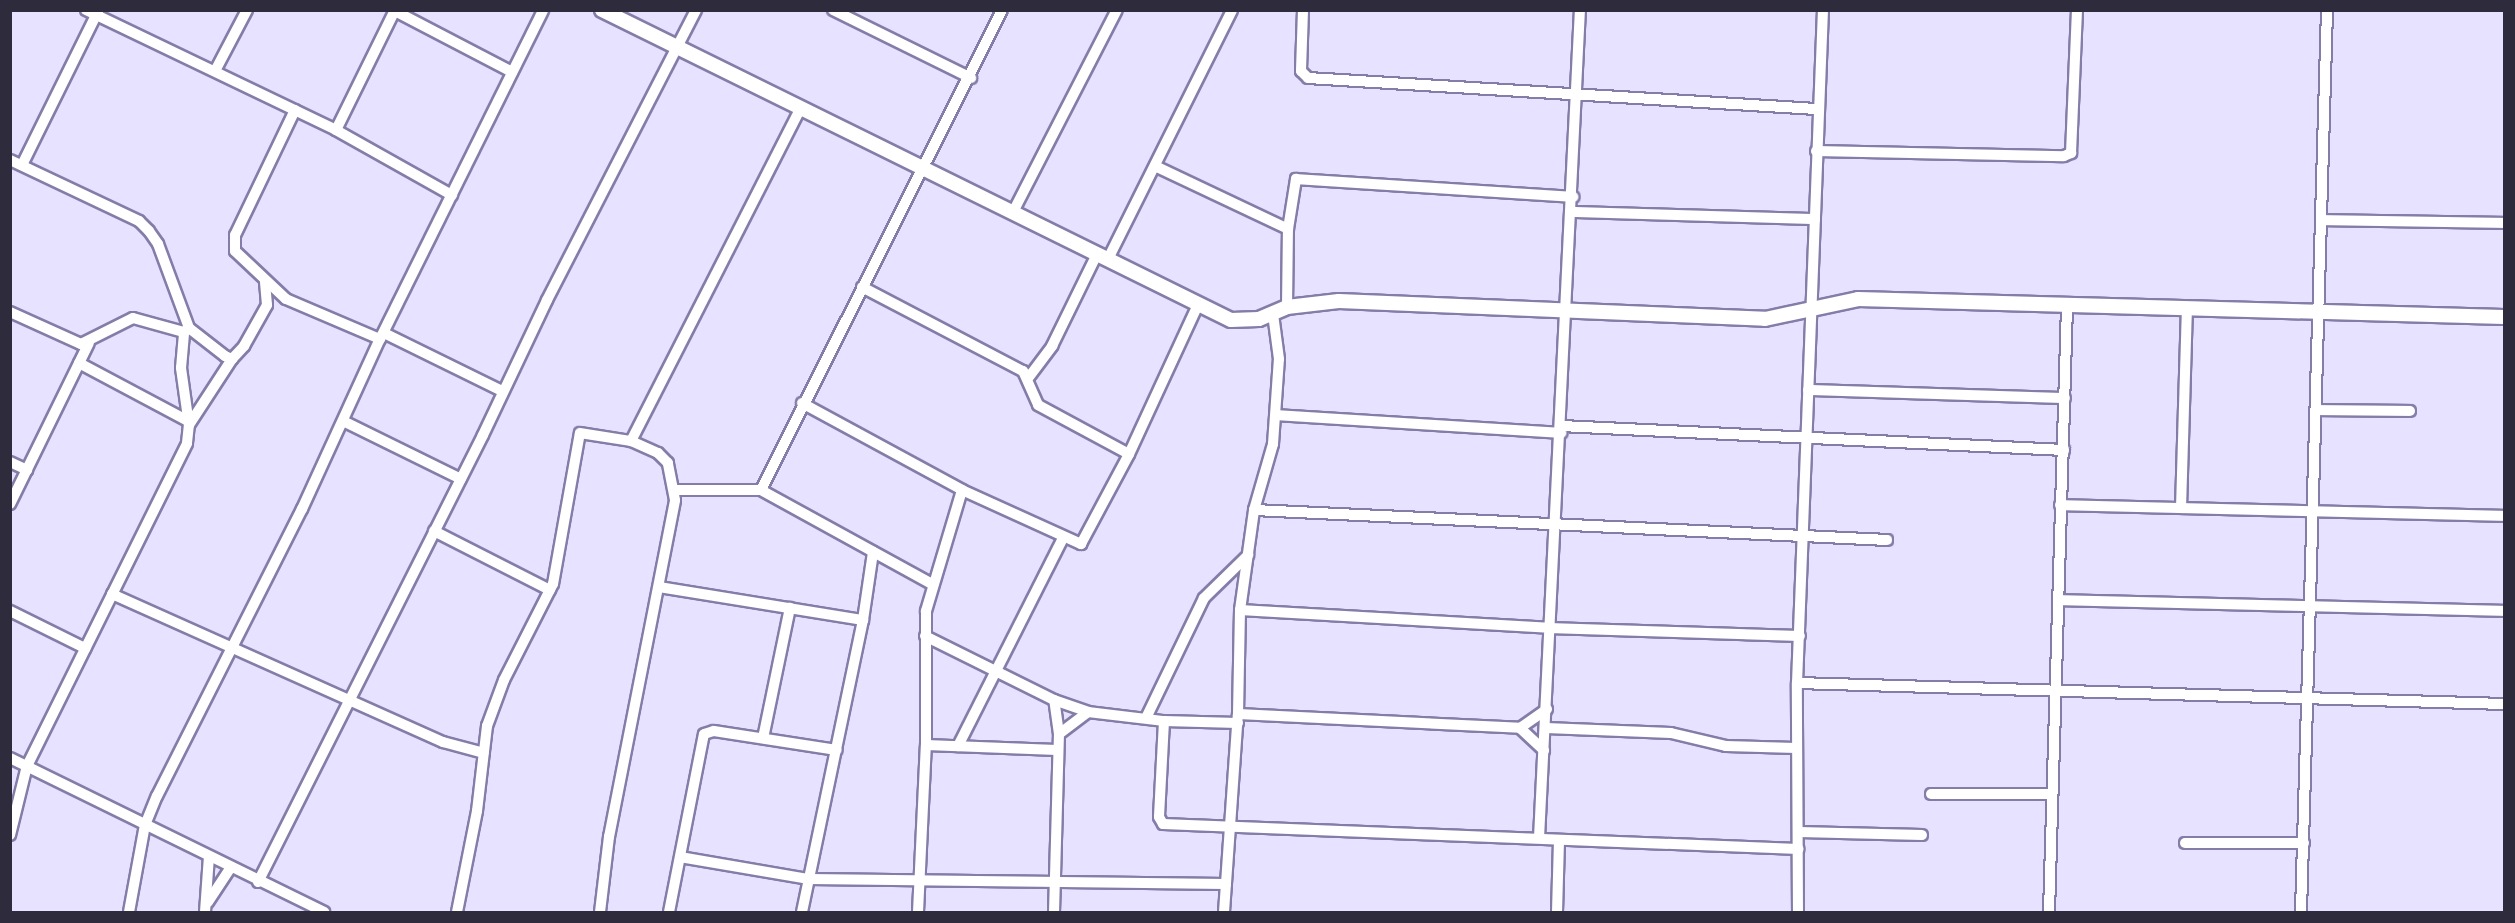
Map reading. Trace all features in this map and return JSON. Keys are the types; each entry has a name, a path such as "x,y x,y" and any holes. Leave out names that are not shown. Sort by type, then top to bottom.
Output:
{"street":[{"path":"215,71 247,10"},
{"path":"129,912 145,825 543,10"},
{"path":"602,10 1231,320 1273,314 1287,307 1360,301 1722,320 1765,320 1858,299 2505,317"},
{"path":"258,882 502,391 696,10"},
{"path":"833,10 971,78"},
{"path":"761,489 802,403 971,78 1002,10"},
{"path":"1013,212 1117,10"},
{"path":"1029,377 1058,336 1155,166 1232,10"},
{"path":"1303,10 1301,71 1305,77 1817,109"},
{"path":"1539,838 1547,709 1548,628 1573,197 1580,10"},
{"path":"1798,912 1797,683 1808,437 1817,109 1823,10"},
{"path":"1816,151 2064,156 2071,153 2077,10"},
{"path":"2301,912 2327,10"},
{"path":"336,130 395,11 512,72"},
{"path":"22,165 93,12 336,130 452,195"},
{"path":"631,441 800,109"},
{"path":"295,110 232,244 247,266 285,299 382,336 502,391"},
{"path":"10,160 139,221 158,244 187,330 182,349 181,385 189,423 187,443 27,766 10,835"},
{"path":"1155,166 1288,229"},
{"path":"1287,307 1288,229 1296,179 1573,197"},
{"path":"1572,212 1815,219"},
{"path":"2321,220 2505,223"},
{"path":"189,423 232,359 244,346 267,305 265,282"},
{"path":"862,287 978,344 1029,377 1038,405 1129,454"},
{"path":"267,305 285,299"},
{"path":"2049,912 2067,304"},
{"path":"802,403 962,490 1063,538 1083,543 1129,454 1198,305"},
{"path":"2181,508 2187,307"},
{"path":"10,312 72,342 89,343 133,318 152,320 170,329 187,330 232,359"},
{"path":"1224,912 1238,719 1240,610 1254,510 1274,444 1279,359 1273,314"},
{"path":"170,329 182,349"},
{"path":"10,504 89,343"},
{"path":"79,363 189,423"},
{"path":"1808,390 2065,398"},
{"path":"2316,410 2410,411"},
{"path":"1276,414 1561,429 1808,437 2064,450"},
{"path":"343,421 460,479"},
{"path":"457,912 493,705 550,591 580,433 631,441 652,450 668,464 676,489 659,587 609,837 600,912"},
{"path":"10,462 27,470"},
{"path":"676,489 761,489 932,584"},
{"path":"918,912 926,745 926,611 932,584 962,490"},
{"path":"2061,505 2505,516"},
{"path":"1254,510 1887,540"},
{"path":"434,531 550,591"},
{"path":"958,746 1063,538"},
{"path":"802,912 863,620 873,552"},
{"path":"1146,718 1204,598 1231,567 1248,555"},
{"path":"659,587 863,620"},
{"path":"112,594 349,701 452,745 484,753"},
{"path":"2059,600 2309,604 2505,611"},
{"path":"763,738 790,608"},
{"path":"1240,610 1548,628 1800,636"},
{"path":"10,611 85,648"},
{"path":"925,636 998,670 1054,700 1088,712 1164,721 1238,719 1520,728 1547,709"},
{"path":"1797,683 2505,704"},
{"path":"1054,700 1059,734 1054,912"},
{"path":"1059,734 1088,712"},
{"path":"1164,721 1159,820 1229,827 1799,849"},
{"path":"1520,728 1544,750"},
{"path":"1546,728 1671,733 1726,746 1796,748"},
{"path":"669,912 704,734 714,731 837,750"},
{"path":"926,745 1057,750"},
{"path":"10,758 258,882 324,912"},
{"path":"1931,794 2052,794"},
{"path":"1799,832 1922,835"},
{"path":"1557,912 1559,840"},
{"path":"2185,843 2304,843"},
{"path":"206,908 209,856"},
{"path":"680,857 808,879 1226,884"},
{"path":"206,908 231,867"}]}
